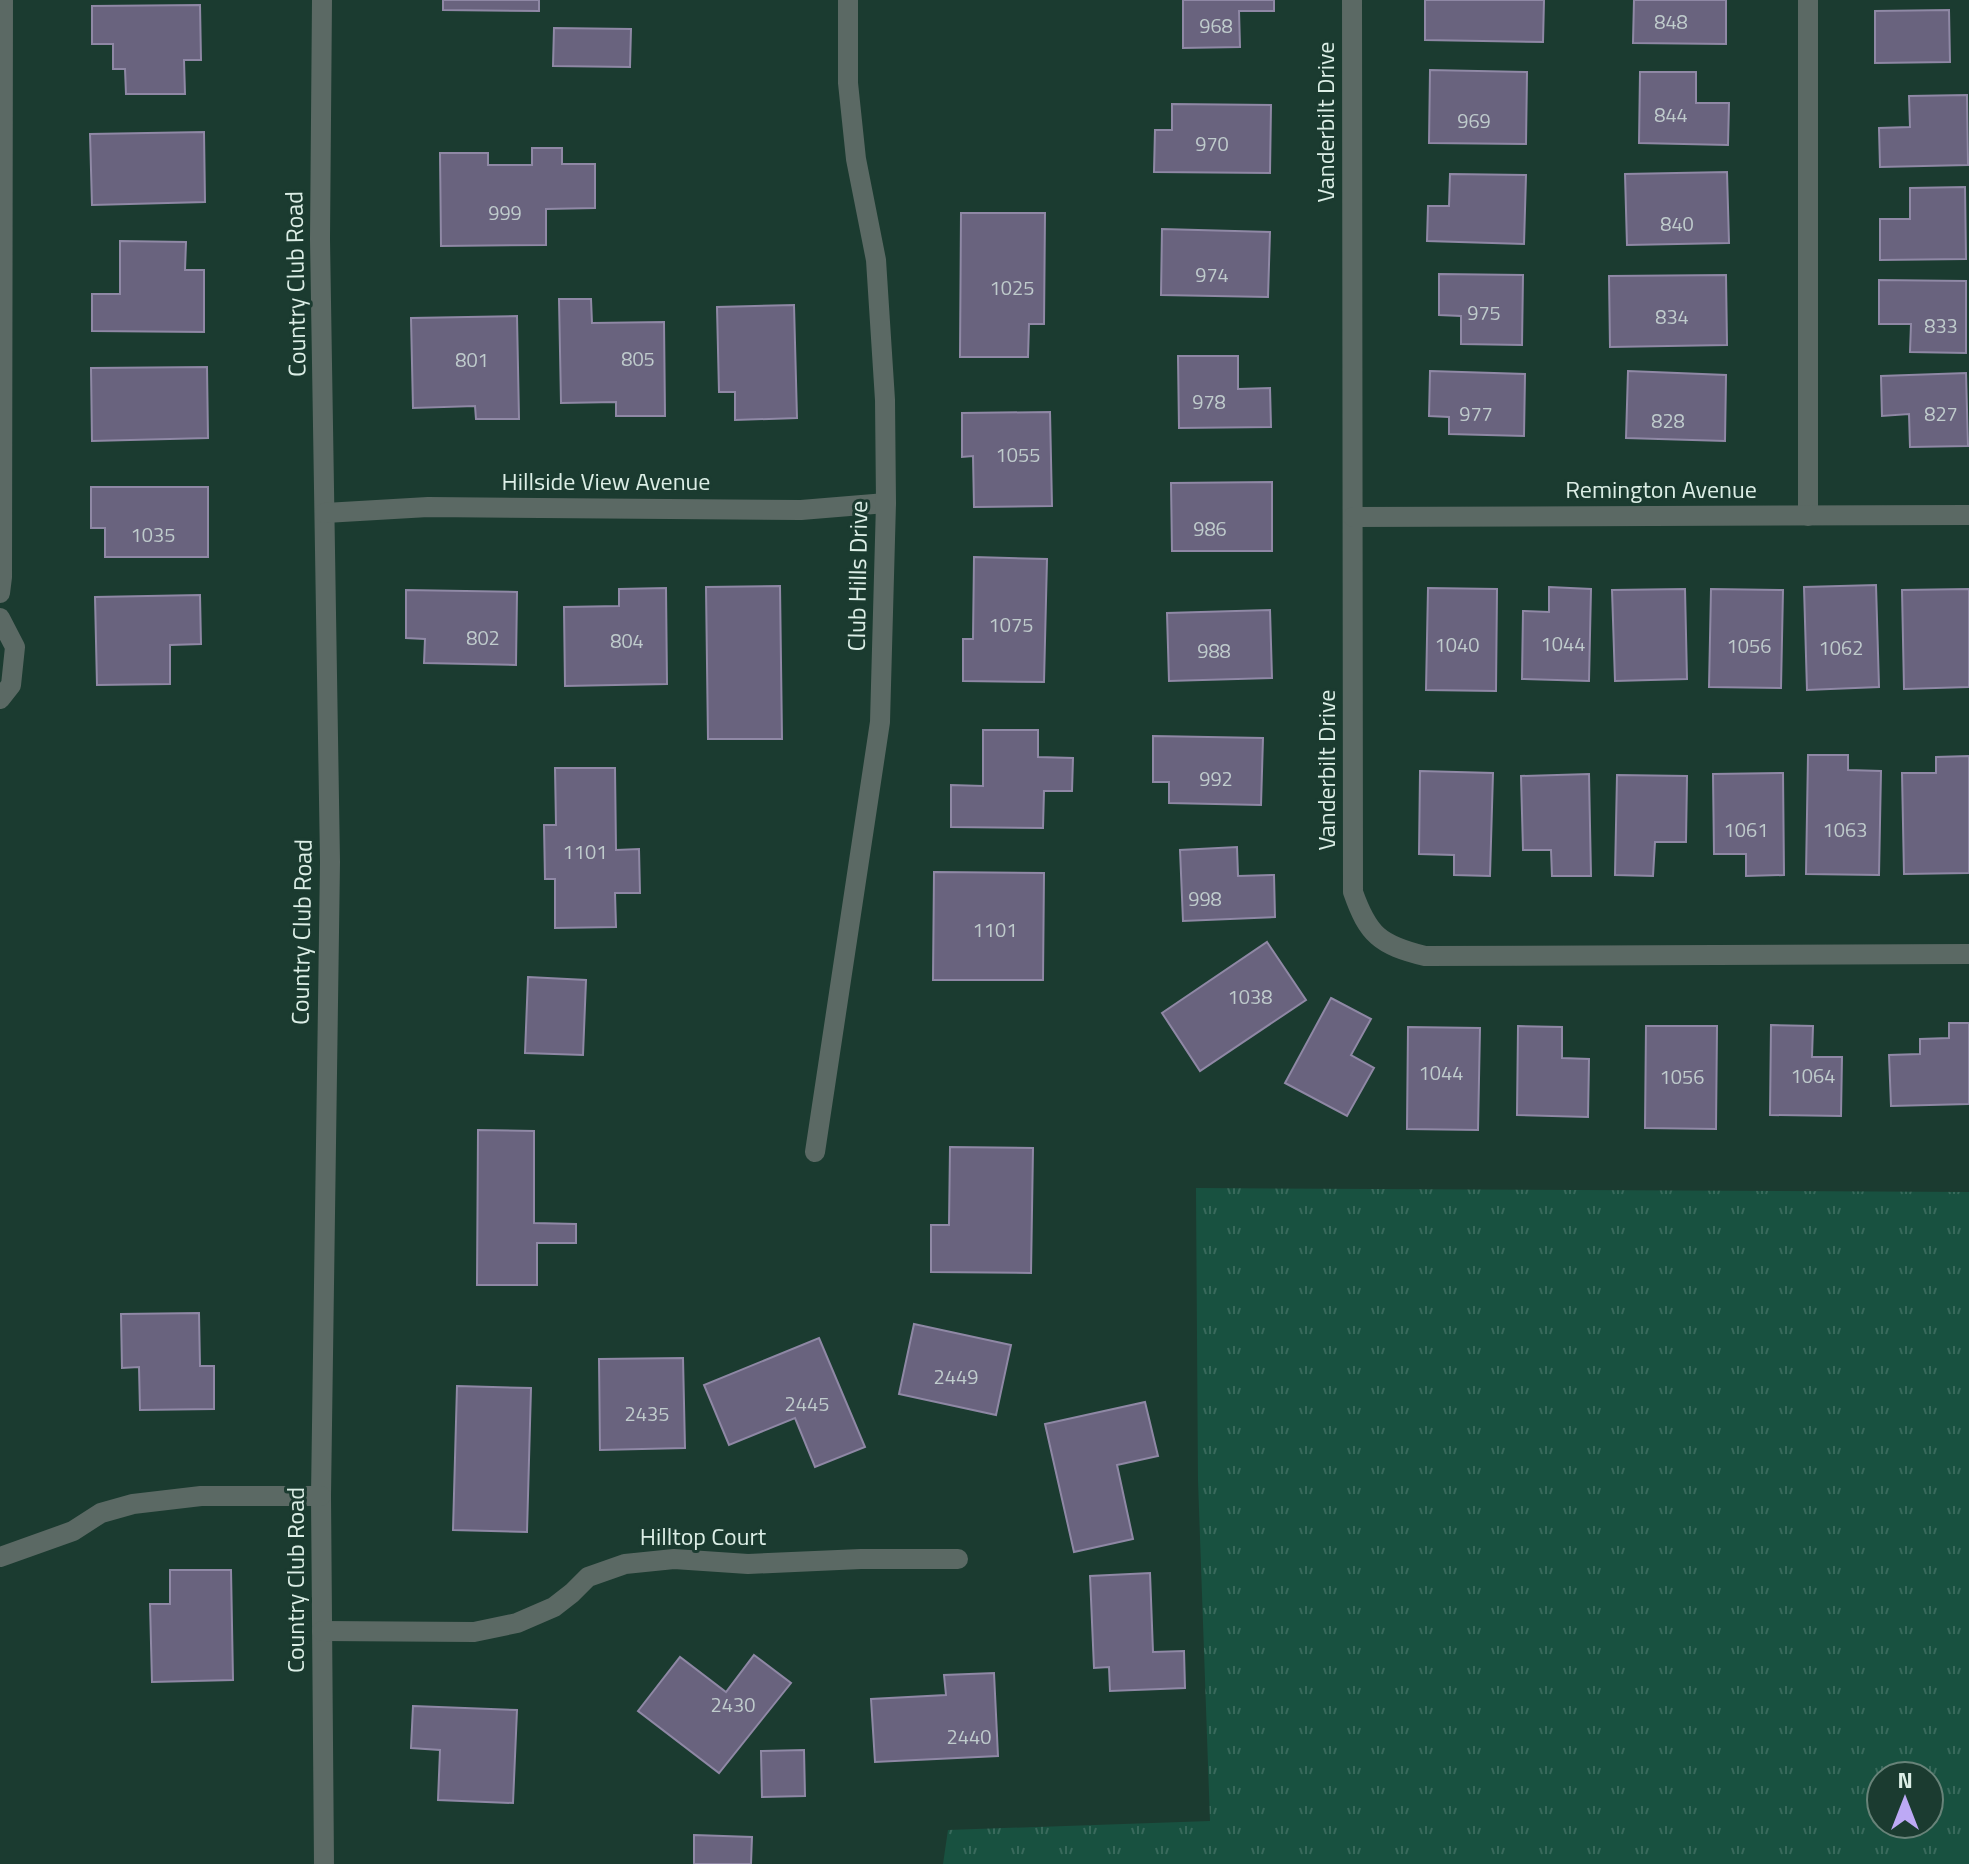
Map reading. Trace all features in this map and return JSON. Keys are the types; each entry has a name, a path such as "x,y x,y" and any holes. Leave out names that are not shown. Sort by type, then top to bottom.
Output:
{"street":[{"path":"0,593 3,0"},
{"name":"Country Club Road","path":"322,0 320,239 330,862 321,1496 324,1864"},
{"name":"Club Hills Drive","path":"815,1152 880,722 886,503 885,400 876,260 856,159 848,83 848,0"},
{"name":"Vanderbilt Drive","path":"1352,0 1353,892 1361,915 1376,936 1399,950 1425,956 1969,954"},
{"path":"1808,0 1808,516"},
{"name":"Hillside View Avenue","path":"325,513 428,507 801,510 886,503"},
{"name":"Remington Avenue","path":"1353,517 1969,515"},
{"path":"0,618 15,647 11,685 0,699"},
{"path":"0,1557 73,1531 101,1513 133,1504 201,1496 321,1496"},
{"name":"Hilltop Court","path":"322,1631 474,1632 517,1623 554,1607 588,1577 625,1564 674,1559 748,1564 958,1559"}],"green space":[{"path":"1196,1188 1969,1192 1969,1864 943,1864 948,1830 1210,1821 1198,1480"}],"building":[{"path":"443,0 539,0 539,11 443,10"},
{"path":"1183,0 1274,0 1274,11 1239,11 1240,47 1183,48"},
{"path":"1425,0 1544,0 1543,42 1425,40"},
{"path":"1634,0 1726,0 1726,44 1633,43"},
{"path":"200,5 201,60 184,60 185,94 126,94 125,69 113,69 113,44 92,44 92,6"},
{"path":"1949,10 1950,62 1875,63 1875,11"},
{"path":"554,28 631,29 630,67 553,66"},
{"path":"1430,70 1527,72 1526,144 1429,143"},
{"path":"1640,72 1696,72 1696,103 1729,103 1728,145 1639,143"},
{"path":"1967,95 1968,165 1880,167 1879,128 1910,127 1909,96"},
{"path":"1172,104 1271,105 1270,173 1154,172 1155,130 1172,130"},
{"path":"204,132 205,202 92,205 90,134"},
{"path":"532,148 562,148 562,164 595,164 595,208 546,209 546,245 441,246 440,153 488,153 488,165 532,165"},
{"path":"1727,172 1729,243 1627,245 1625,174"},
{"path":"1450,174 1526,175 1524,244 1427,241 1428,206 1449,206"},
{"path":"1965,187 1966,259 1880,260 1880,219 1910,219 1910,188"},
{"path":"961,213 1045,213 1044,324 1029,324 1028,357 960,357"},
{"path":"1162,229 1270,232 1268,297 1161,295"},
{"path":"120,241 186,242 185,270 204,270 204,332 92,331 92,294 120,294"},
{"path":"1439,274 1523,275 1522,345 1461,344 1461,316 1439,315"},
{"path":"1726,275 1727,345 1610,347 1609,276"},
{"path":"1879,280 1966,281 1966,353 1910,352 1911,324 1879,324"},
{"path":"559,299 591,299 592,323 664,322 665,416 616,416 616,402 561,403"},
{"path":"794,305 797,418 735,420 735,392 719,392 717,307"},
{"path":"517,316 519,419 476,419 475,406 413,408 411,318"},
{"path":"1178,356 1238,356 1238,389 1270,388 1271,427 1179,428"},
{"path":"207,367 208,438 92,441 91,368"},
{"path":"1430,371 1525,374 1524,436 1449,434 1449,417 1429,416"},
{"path":"1628,371 1726,375 1725,441 1626,438"},
{"path":"1966,373 1968,446 1910,447 1909,414 1882,416 1881,376"},
{"path":"1050,412 1052,506 974,507 973,456 962,457 962,413"},
{"path":"1272,482 1272,551 1172,551 1171,483"},
{"path":"91,487 208,487 208,557 105,557 105,528 91,528"},
{"path":"974,557 1047,559 1044,682 963,681 963,639 973,639"},
{"path":"1876,585 1879,687 1807,690 1804,587"},
{"path":"780,586 782,739 708,739 706,587"},
{"path":"1549,587 1591,589 1589,681 1522,679 1523,611 1549,612"},
{"path":"666,588 667,684 565,686 564,607 619,606 619,589"},
{"path":"1428,588 1497,589 1496,691 1426,690"},
{"path":"1685,589 1687,679 1615,681 1612,590"},
{"path":"1711,589 1783,590 1781,688 1709,687"},
{"path":"1969,589 1969,687 1904,689 1902,590"},
{"path":"406,590 517,592 516,665 424,663 425,639 406,638"},
{"path":"200,595 201,644 170,645 170,684 97,685 95,597"},
{"path":"1270,610 1272,678 1169,681 1167,613"},
{"path":"983,730 1038,730 1038,757 1073,758 1072,791 1044,791 1043,828 951,827 951,785 983,786"},
{"path":"1153,736 1263,738 1261,805 1169,803 1169,782 1153,782"},
{"path":"1808,755 1848,755 1848,770 1881,771 1879,875 1806,874"},
{"path":"1969,756 1969,873 1904,874 1902,773 1936,773 1936,757"},
{"path":"555,768 615,768 616,850 639,849 640,893 615,893 616,927 555,928 555,879 545,879 544,825 556,825"},
{"path":"1420,771 1493,773 1490,876 1454,875 1454,855 1419,854"},
{"path":"1783,773 1784,875 1746,876 1746,854 1714,854 1713,774"},
{"path":"1589,774 1591,876 1552,876 1551,850 1523,850 1521,776"},
{"path":"1617,775 1687,776 1686,842 1655,842 1653,876 1615,875"},
{"path":"1237,847 1238,876 1274,875 1275,917 1183,921 1180,850"},
{"path":"934,872 1044,873 1043,980 933,980"},
{"path":"1267,942 1306,1000 1200,1071 1162,1013"},
{"path":"528,977 586,980 583,1055 525,1053"},
{"path":"1331,998 1371,1019 1351,1055 1374,1068 1347,1116 1285,1083"},
{"path":"1949,1023 1969,1023 1969,1104 1891,1106 1889,1055 1920,1054 1920,1039 1949,1038"},
{"path":"1771,1025 1813,1026 1812,1057 1842,1057 1841,1116 1770,1115"},
{"path":"1518,1026 1562,1027 1562,1058 1589,1059 1588,1117 1517,1115"},
{"path":"1646,1026 1717,1026 1716,1129 1645,1128"},
{"path":"1408,1027 1480,1028 1478,1130 1407,1129"},
{"path":"478,1130 534,1131 534,1223 576,1224 576,1243 537,1243 537,1285 477,1285"},
{"path":"950,1147 1033,1148 1031,1273 931,1272 931,1225 949,1225"},
{"path":"199,1313 200,1366 214,1366 214,1409 140,1410 139,1367 122,1368 121,1314"},
{"path":"914,1324 1011,1345 996,1415 899,1394"},
{"path":"819,1338 865,1447 815,1467 795,1418 729,1445 704,1385"},
{"path":"683,1358 685,1448 600,1450 599,1359"},
{"path":"457,1386 531,1388 527,1532 453,1530"},
{"path":"1145,1402 1158,1456 1117,1465 1133,1539 1074,1552 1045,1424"},
{"path":"170,1570 231,1570 233,1680 152,1682 150,1604 170,1604"},
{"path":"1150,1573 1153,1652 1184,1651 1185,1688 1110,1691 1109,1667 1094,1668 1090,1576"},
{"path":"754,1655 791,1683 719,1773 638,1711 680,1657 726,1692"},
{"path":"994,1673 998,1756 875,1762 871,1699 946,1695 944,1675"},
{"path":"413,1706 517,1710 513,1803 438,1800 440,1750 411,1748"},
{"path":"804,1750 805,1796 762,1797 761,1751"},
{"path":"694,1835 752,1837 751,1864 694,1864"}]}
